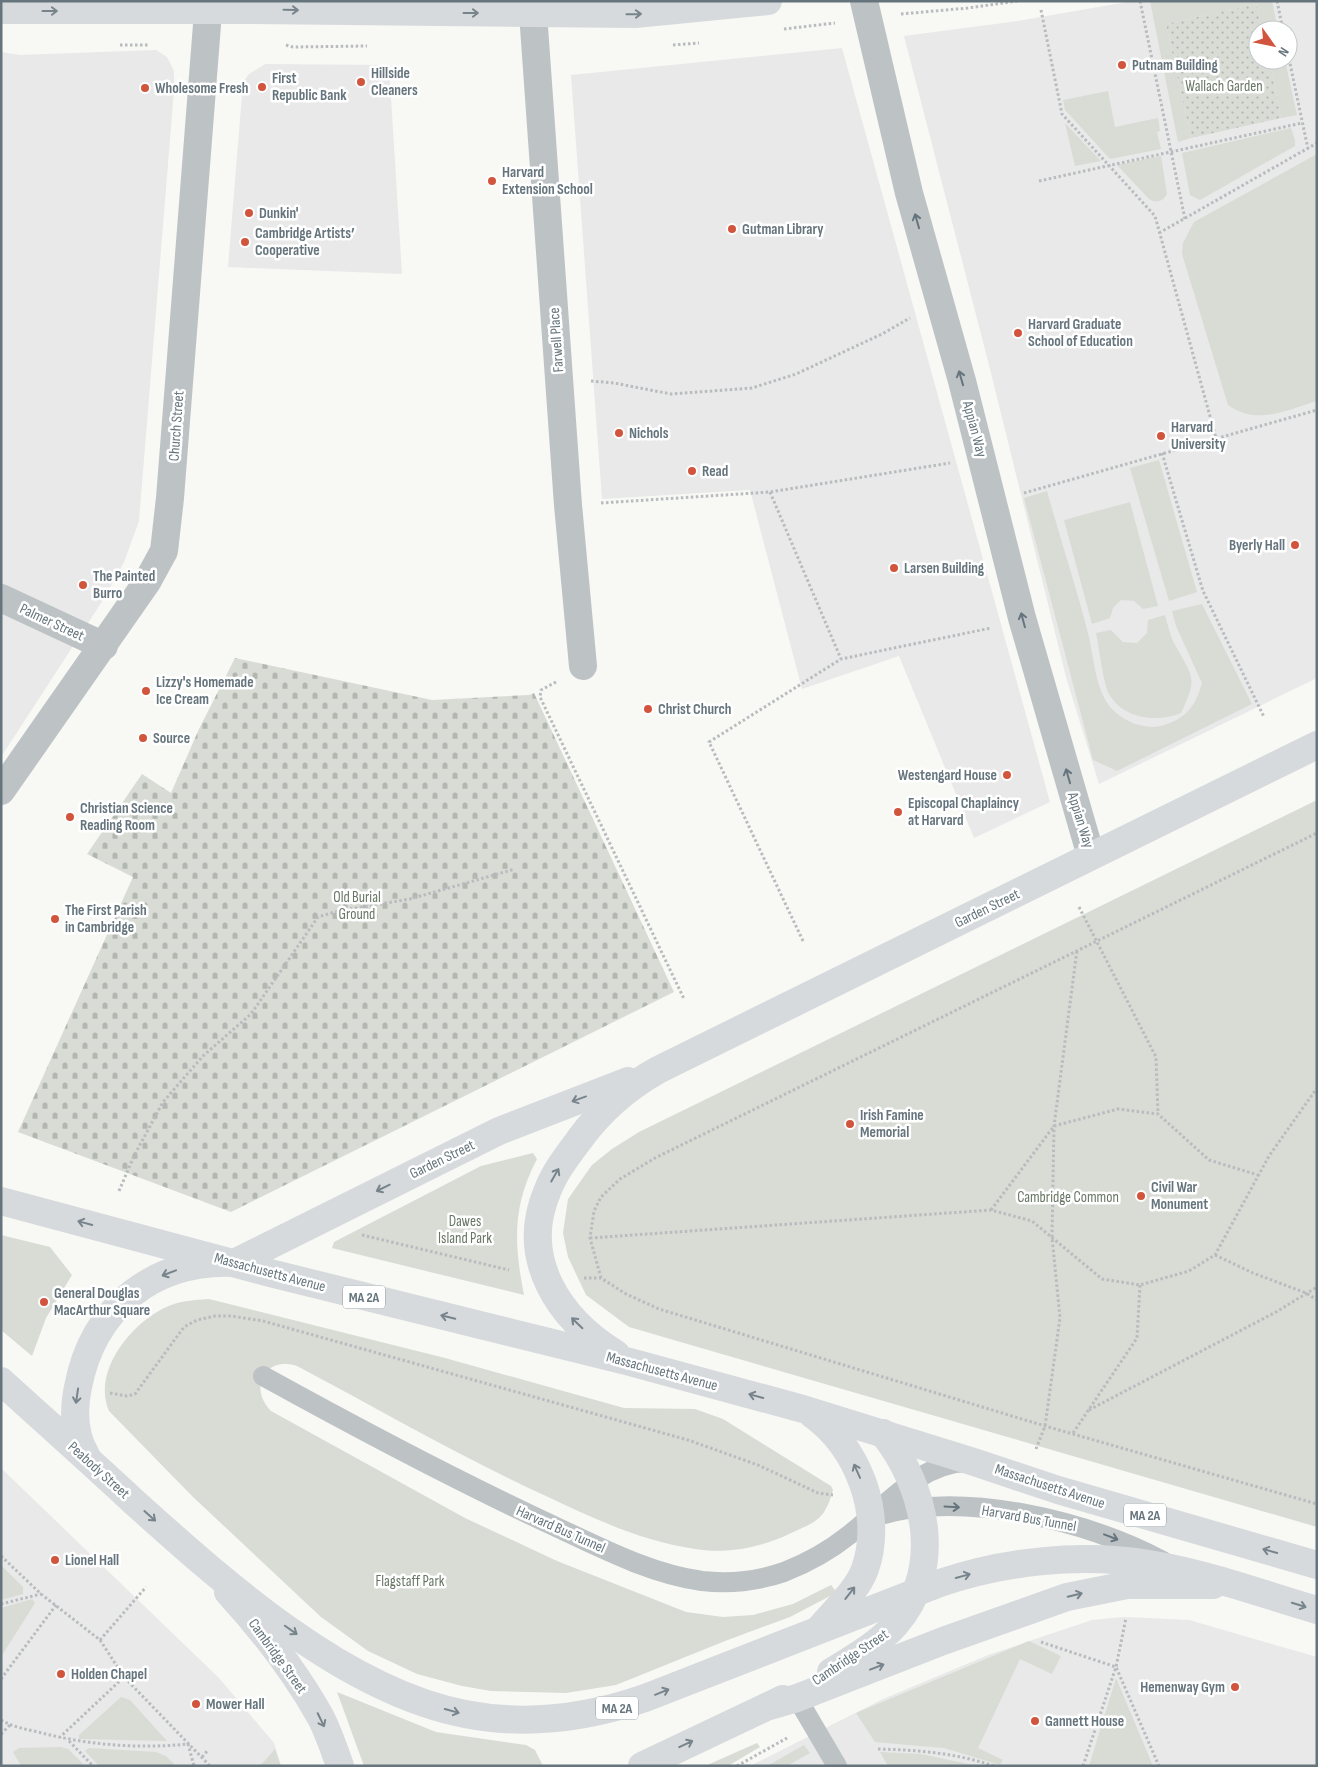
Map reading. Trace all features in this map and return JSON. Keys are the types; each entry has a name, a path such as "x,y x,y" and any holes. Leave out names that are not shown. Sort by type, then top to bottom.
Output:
{"main road":[{"path":"1,10 208,12 439,7 533,13 635,14 768,1"},
{"name":"Garden Street","path":"234,1263 499,1132 565,1104 658,1070 1317,745"},
{"name":"Garden Street","path":"630,1362 591,1336 556,1299 541,1262 538,1244 539,1224 543,1201 551,1182 584,1133 618,1098 658,1070"},
{"name":"Massachusetts Avenue","path":"1,1201 234,1263 630,1362 804,1409 1058,1490 1317,1565"},
{"path":"88,1460 77,1434 75,1415 77,1393 86,1354 107,1318 129,1296 165,1274 193,1266 234,1263"},
{"name":"Peabody Street","path":"1,1380 196,1558"},
{"path":"804,1409 827,1427 848,1452 861,1479 870,1518 869,1551 864,1570 854,1587 818,1630"},
{"name":"Cambridge Street","path":"642,1766 766,1707 825,1676 882,1638 902,1616 916,1591 924,1567 926,1551 916,1495 905,1465 883,1433"},
{"name":"Cambridge Street","path":"196,1558 240,1604 296,1678 321,1718 340,1766"},
{"name":"MA 2A","path":"196,1558 264,1611 351,1670 388,1689 423,1703 482,1717 546,1720 606,1711 645,1698 916,1591 976,1572 1029,1562 1108,1560 1150,1564 1180,1570 1317,1610"},
{"path":"766,1707 797,1698 1067,1597 1114,1586 1144,1584 1201,1584 1247,1589"}],"street":[{"name":"Appian Way","path":"865,11 909,193 982,454 1022,618 1092,856"},
{"name":"Church Street","path":"1,791 104,646 159,562 166,539 208,12"},
{"name":"Farwell Place","path":"533,13 568,505 583,666"},
{"name":"Palmer Street","path":"1,598 104,646"}],"lane":[{"name":"Harvard Bus Tunnel","path":"263,1376 412,1458 514,1508 619,1555 692,1578 733,1582 779,1573 816,1557 844,1539 870,1518 904,1509 944,1465 974,1462"},
{"name":"Harvard Bus Tunnel","path":"916,1495 980,1509 1039,1517 1075,1526 1135,1547 1180,1570"},
{"path":"797,1698 837,1766"}],"path":[{"path":"865,11 899,14 968,8 1017,1"},
{"path":"1140,1 1185,219"},
{"path":"1277,1 1281,20"},
{"path":"1041,10 1062,114 1155,216 1216,438"},
{"path":"1291,70 1308,148"},
{"path":"1039,181 1302,124"},
{"path":"1159,233 1317,143"},
{"path":"586,380 614,383 671,394 752,388 796,374 841,354 914,316"},
{"path":"1023,493 1317,410"},
{"path":"1162,453 1203,591 1264,717"},
{"path":"568,505 770,492 964,460 982,454"},
{"path":"770,492 842,659"},
{"path":"803,941 709,742 842,659 1006,625 1022,618"},
{"path":"559,679 553,685 540,690 540,697 684,999"},
{"path":"601,1278 590,1238 594,1211 600,1198 620,1179 646,1163 1096,940 1317,833"},
{"path":"119,1191 134,1156 163,1102 203,1056 251,1014 318,917 338,911 410,899 516,869"},
{"path":"1079,907 1156,1057 1158,1114"},
{"path":"1035,1452 1045,1426 1060,1318 1052,1238 1054,1126 1077,950"},
{"path":"590,1238 992,1210 1032,1221 1102,1279 1140,1285 1189,1271 1215,1255 1258,1175 1317,1088"},
{"path":"992,1210 1054,1126 1118,1109 1158,1114 1210,1160 1258,1175"},
{"path":"360,1235 518,1272"},
{"path":"1215,1255 1253,1273 1306,1293 1317,1300"},
{"path":"580,1278 601,1278 626,1294 659,1308 1045,1426 1317,1504"},
{"path":"1072,1433 1137,1338 1140,1285"},
{"path":"1088,1410 1276,1312 1317,1287"},
{"path":"111,1393 127,1396 135,1394 184,1327 197,1320 231,1316 263,1322 688,1440 758,1465 818,1493 832,1495"},
{"path":"1,1556 41,1594 100,1640 124,1677 210,1766"},
{"path":"100,1640 146,1587"},
{"path":"1,1604 41,1594"},
{"path":"1,1679 56,1605"},
{"path":"1083,1766 1116,1668 1127,1614"},
{"path":"1039,1640 1116,1668 1159,1766"},
{"path":"59,1738 124,1677"},
{"path":"1,1720 10,1725 69,1741 152,1747 188,1744"},
{"path":"1,1734 10,1725"},
{"path":"69,1741 93,1766"},
{"path":"188,1744 194,1766"},
{"path":"878,1748 916,1750 964,1756 994,1766"},
{"path":"202,1757 208,1750"}],"shaded area":[{"name":"Harvard University","path":"1133,1 1317,1 1317,678 1099,784 1066,677 990,369 904,36 1018,21"},
{"path":"842,48 1050,802 974,838 899,656 802,689 750,490 602,499 571,75"},
{"path":"156,50 167,57 174,71 174,90 139,521 124,562 103,600 1,757 1,52 20,55"},
{"path":"265,64 389,65 402,274 228,267 243,82 249,74"},
{"path":"1,1468 219,1678 274,1743 281,1766 1,1766"},
{"path":"1124,1617 1189,1620 1317,1657 1317,1766 750,1766 883,1699 988,1655 1092,1620"}],"green space":[{"path":"1150,1 1272,1 1276,20 1260,20 1256,4 1166,24 1191,138 1178,142"},
{"name":"Wallach Garden","path":"1256,4 1260,20 1248,20 1248,70 1271,70 1281,118 1191,138 1166,24"},
{"path":"1271,70 1287,70 1297,115 1281,118"},
{"path":"1108,91 1115,127 1158,118 1160,131 1157,132 1161,149 1110,159 1065,110 1063,100"},
{"path":"1065,123 1101,161 1075,166"},
{"path":"1291,128 1295,146 1200,200 1190,195 1182,153"},
{"path":"1317,154 1317,401 1272,414 1250,414 1239,411 1228,405 1182,254 1183,243 1194,222"},
{"path":"1161,156 1167,194 1162,200 1155,201 1149,199 1117,165"},
{"path":"1159,460 1197,592 1169,601 1130,468"},
{"path":"1047,491 1088,633 1096,673 1106,702 1112,709 1129,721 1150,727 1157,727 1179,719 1189,710 1197,698 1202,683 1176,626 1172,611 1202,604 1252,704 1117,771 1093,760 1024,498"},
{"path":"1130,502 1158,606 1143,609 1134,601 1121,600 1113,608 1110,618 1092,624 1064,520"},
{"path":"1165,615 1173,642 1189,671 1191,678 1190,692 1181,713 1162,718 1141,717 1123,709 1109,694 1096,633 1111,630 1123,642 1137,643 1147,633 1148,620"},
{"name":"Old Burial Ground","path":"235,658 432,700 529,695 534,693 674,992 231,1212 18,1132 133,877 87,854 142,774 171,793 199,729"},
{"name":"Cambridge Common","path":"1317,800 1317,1527 629,1327 586,1295 568,1257 563,1233 568,1199 592,1165 612,1149 639,1132"},
{"name":"Dawes Island Park","path":"533,1153 537,1159 523,1193 517,1226 518,1259 524,1295 332,1248 334,1242 481,1166"},
{"path":"1,1235 50,1247 72,1275 46,1318 32,1356 1,1330"},
{"name":"Flagstaff Park","path":"209,1299 445,1358 624,1408 695,1409 723,1419 831,1486 833,1490 830,1501 818,1519 776,1540 742,1549 719,1551 695,1549 656,1541 582,1513 514,1481 297,1366 276,1365 263,1376 261,1384 264,1402 271,1411 465,1518 557,1561 686,1612 723,1617 753,1615 793,1604 831,1585 835,1590 832,1595 790,1617 616,1685 566,1693 491,1691 462,1686 417,1674 368,1651 321,1617 192,1496 109,1411 105,1396 106,1381 117,1351 127,1338 151,1316 164,1308 180,1302"},
{"path":"1,1565 23,1587 23,1594 1,1600"},
{"path":"32,1599 35,1603 1,1657 1,1608"},
{"path":"1029,1641 1061,1656 1052,1674 1020,1659 978,1748 1003,1760 1000,1765 944,1748 875,1742 856,1713"},
{"path":"1116,1678 1153,1766 1089,1766"},
{"path":"337,1692 436,1732 526,1745 535,1750 543,1766 364,1766"},
{"path":"121,1697 130,1700 167,1741 79,1739 79,1735"},
{"path":"757,1743 760,1747 728,1766 705,1766"},
{"path":"804,1745 810,1753 787,1766 767,1766"},
{"path":"61,1747 68,1749 85,1766 21,1766 13,1752 19,1748"},
{"path":"89,1748 156,1752 166,1756 176,1766 99,1766 85,1751"},
{"path":"275,1749 281,1766 260,1766"},
{"path":"880,1752 921,1754 978,1766 888,1766"}],"place":[{"name":"Putnam Building","path":"1122,65"},
{"name":"Hillside Cleaners","path":"361,82"},
{"name":"First Republic Bank","path":"262,87"},
{"name":"Wholesome Fresh","path":"145,88"},
{"name":"Harvard Extension School","path":"492,181"},
{"name":"Dunkin'","path":"249,213"},
{"name":"Gutman Library","path":"732,229"},
{"name":"Cambridge Artists’ Cooperative","path":"245,242"},
{"name":"Harvard Graduate School of Education","path":"1018,333"},
{"name":"Nichols","path":"619,433"},
{"name":"Harvard University","path":"1161,436"},
{"name":"Read","path":"692,471"},
{"name":"Byerly Hall","path":"1295,545"},
{"name":"Larsen Building","path":"894,568"},
{"name":"The Painted Burro","path":"83,585"},
{"name":"Lizzy's Homemade Ice Cream","path":"146,691"},
{"name":"Christ Church","path":"648,709"},
{"name":"Source","path":"143,738"},
{"name":"Westengard House","path":"1007,775"},
{"name":"Episcopal Chaplaincy at Harvard","path":"898,812"},
{"name":"Christian Science Reading Room","path":"70,817"},
{"name":"The First Parish in Cambridge","path":"55,919"},
{"name":"Irish Famine Memorial","path":"850,1124"},
{"name":"Civil War Monument","path":"1141,1196"},
{"name":"General Douglas MacArthur Square","path":"44,1302"},
{"name":"Lionel Hall","path":"55,1560"},
{"name":"Holden Chapel","path":"61,1674"},
{"name":"Hemenway Gym","path":"1235,1687"},
{"name":"Mower Hall","path":"196,1704"},
{"name":"Gannett House","path":"1035,1721"}]}
